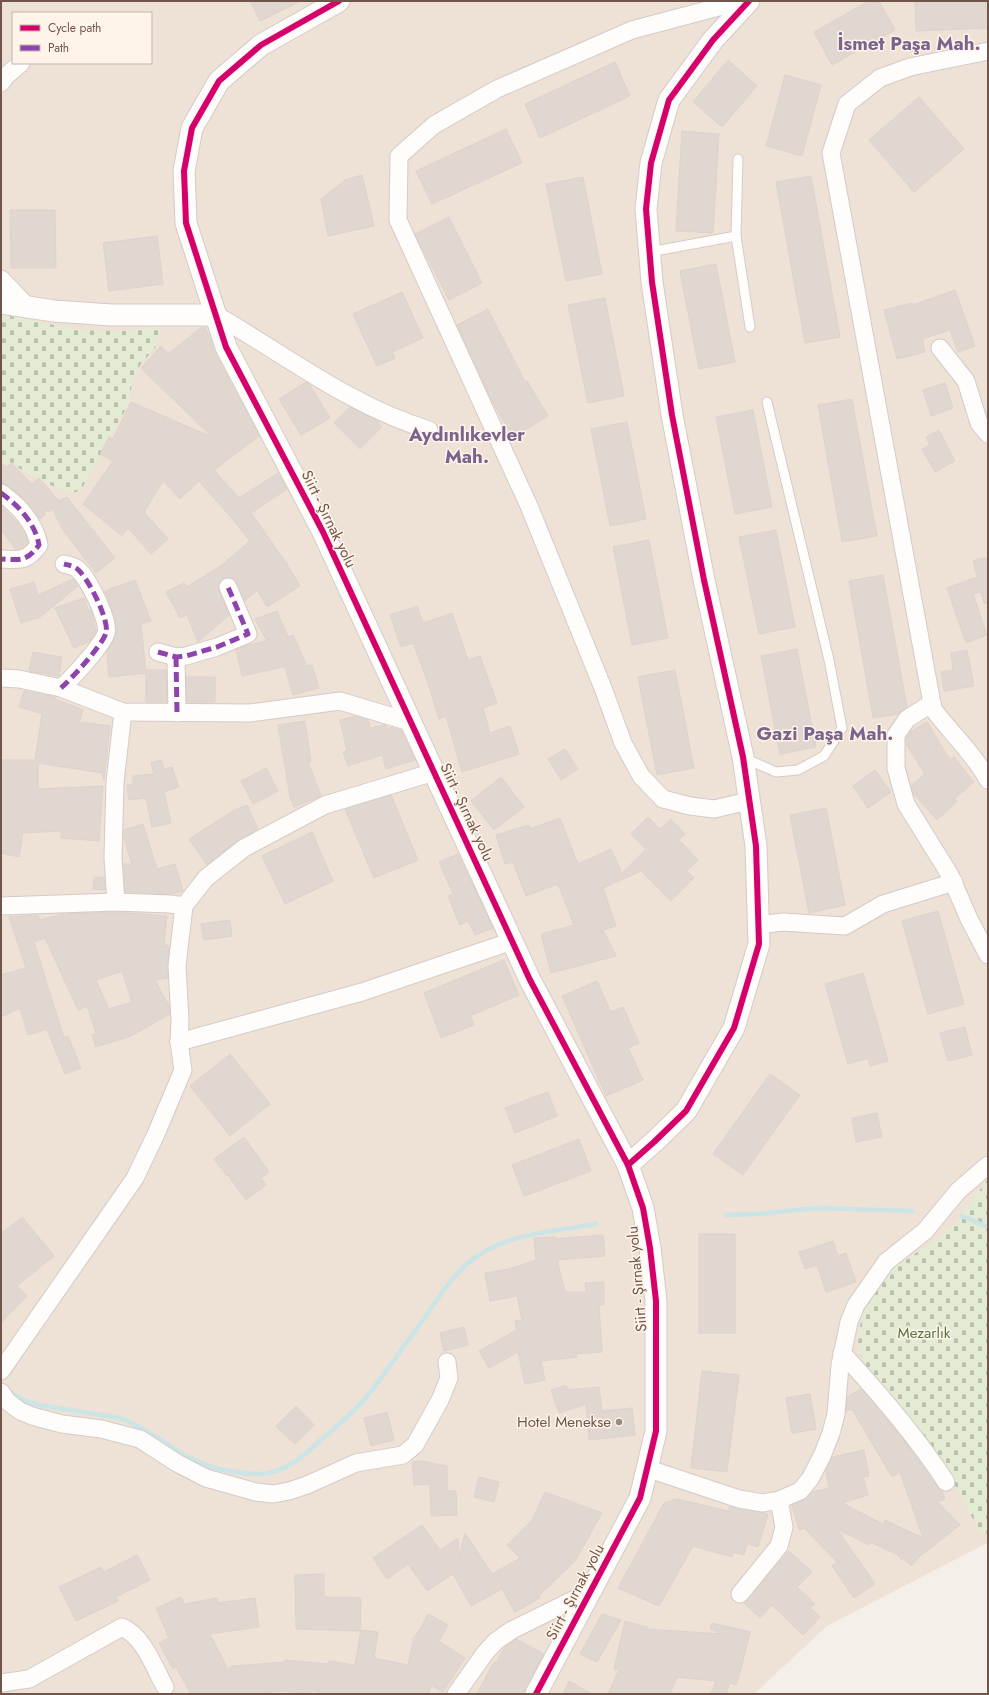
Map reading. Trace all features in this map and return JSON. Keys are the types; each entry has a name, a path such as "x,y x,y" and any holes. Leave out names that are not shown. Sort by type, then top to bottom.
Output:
{"street":[{"name":"Siirt - Şırnak yolu","path":"339,1 261,45 219,81 192,128 184,171 186,223 226,347 323,532 530,980 628,1165 643,1208 650,1248 656,1301 656,1431 640,1498 536,1694"},
{"path":"741,1 632,30 496,89 434,125 399,156 398,220 529,506 603,688 623,743 641,776 663,799 690,806 714,809 749,801"},
{"path":"628,1165 654,1142 686,1110 734,1028 758,944 756,846 742,758 704,580 672,415 658,325 646,209 650,163 669,100 713,40 749,1"},
{"path":"988,51 910,67 880,78 847,104 831,153 933,709 948,729 975,759 988,780"},
{"path":"1,83 6,76 20,64"},
{"path":"1,279 28,307"},
{"path":"1,303 54,311 110,315 216,315 303,370 353,398 410,424 429,430"},
{"path":"940,348 966,382 979,423 988,434"},
{"path":"1,493 23,512 37,535 39,545 26,559 1,559"},
{"path":"62,688 101,643 107,632 106,622 94,594 76,567 64,564"},
{"path":"158,652 176,657 217,647 248,634 228,587"},
{"path":"176,657 177,713"},
{"path":"1,678 19,679 62,688 123,712 250,713 340,701 410,722"},
{"path":"932,703 907,719 896,734 896,768 906,804 954,882 968,919 988,955"},
{"path":"116,902 113,858 115,782 123,712"},
{"path":"1,1371 135,1178 156,1134 182,1070 179,1042 180,1021 177,966 184,906 206,878 244,848 324,805 434,772"},
{"path":"758,925 783,922 845,926 883,904 954,882"},
{"path":"1,906 116,902 184,906"},
{"path":"179,1042 362,992 512,941"},
{"path":"646,1468 739,1499 763,1503 779,1500 800,1491 810,1479 831,1434 836,1414 842,1353 849,1322 856,1305 886,1262 925,1230 958,1192 988,1165"},
{"path":"842,1353 867,1379 903,1423 930,1458 946,1482"},
{"path":"1,1392 7,1401 20,1411 32,1416 62,1424 101,1429 140,1439 177,1463 206,1478 249,1491 272,1494 289,1491 306,1485 356,1463 403,1455 416,1444 440,1400 449,1378 447,1362"},
{"path":"740,1594 779,1546 784,1527 779,1500"},
{"path":"456,1694 485,1653 496,1641 512,1630 589,1592"},
{"path":"1,1683 29,1679 122,1627 132,1632 147,1653 165,1687"}],"lane":[{"path":"738,159 736,236 750,327"},
{"path":"650,252 736,236"},
{"path":"742,758 776,772 798,770 824,756 842,728 829,660 767,402"}],"shaded area":[{"path":"1,1 988,1 988,1544 985,1544 827,1626 754,1694 1,1694"}],"green space":[{"path":"1,314 77,330 126,331 159,326 161,336 155,348 140,365 132,384 128,405 81,490 73,493 67,493 23,471 11,462 5,464 1,461"},
{"name":"Mezarlık","path":"988,1179 988,1534 980,1532 940,1458 887,1389 864,1365 858,1343 862,1312 890,1271 941,1236 956,1223"}],"building":[{"path":"250,1 301,1 260,21"},
{"path":"869,1 879,1 895,30 832,65 814,32"},
{"path":"915,1 988,1 988,28 916,31"},
{"path":"728,60 757,86 722,127 693,102"},
{"path":"615,62 630,96 540,138 525,104"},
{"path":"785,75 821,85 802,156 766,146"},
{"path":"919,97 964,149 914,192 869,140"},
{"path":"506,129 522,163 432,204 416,171"},
{"path":"682,131 719,134 713,233 676,231"},
{"path":"362,175 374,226 328,236 321,199 345,180"},
{"path":"811,176 840,337 805,343 776,182"},
{"path":"583,177 602,274 566,281 546,184"},
{"path":"10,210 55,210 56,268 11,268"},
{"path":"449,217 482,283 449,300 415,234"},
{"path":"157,236 163,284 109,291 103,243"},
{"path":"716,264 735,362 699,369 680,271"},
{"path":"955,290 975,346 958,352 950,330 922,339 925,352 897,359 884,310 912,303 913,305"},
{"path":"402,292 423,338 392,352 395,358 377,366 353,314"},
{"path":"605,298 624,396 588,403 568,305"},
{"path":"488,309 525,382 527,381 548,416 513,437 493,403 457,325"},
{"path":"202,327 205,327 215,353 259,436 214,470 239,498 278,473 287,489 251,513 287,564 300,586 267,607 257,590 245,601 234,579 230,577 224,578 218,585 229,615 198,642 187,615 180,618 166,592 184,583 187,587 222,565 250,541 229,515 199,481 180,499 163,481 144,512 168,539 151,554 128,528 122,536 83,504 113,461 100,454 109,437 113,439 131,402 212,437 141,368 161,346 168,354"},
{"path":"306,382 309,384 330,418 301,435 279,399"},
{"path":"945,383 953,408 931,416 923,390"},
{"path":"852,399 877,536 842,542 818,405"},
{"path":"350,407 375,419 382,427 360,449 334,423"},
{"path":"753,410 772,507 735,514 716,417"},
{"path":"627,422 646,519 610,526 591,429"},
{"path":"939,430 955,461 935,472 922,449 930,445 926,437"},
{"path":"11,463 32,484 39,478 59,501 67,497 115,558 96,573 63,530 52,508 49,512 47,510 44,512 45,515 40,519 21,496 7,485 1,483 1,464 7,467"},
{"path":"1,506 17,522 25,534 28,543 22,548 16,550 1,529"},
{"path":"776,530 795,627 759,634 739,537"},
{"path":"649,540 668,638 632,645 613,547"},
{"path":"988,557 988,603 984,603 981,592 973,594 987,635 966,643 947,588 977,577 973,561"},
{"path":"883,575 907,707 898,714 873,718 849,581"},
{"path":"73,579 78,586 40,617 21,623 10,589 34,582 38,595"},
{"path":"135,580 151,621 141,624 146,673 109,677 107,652 115,637 116,627 114,615 105,591"},
{"path":"84,598 89,611 91,610 96,631 90,641 74,648 55,608"},
{"path":"417,606 423,623 452,613 468,660 480,656 497,703 483,708 490,733 510,726 519,754 462,772 446,716 439,719 426,677 413,643 401,647 390,615"},
{"path":"277,611 288,637 293,635 307,666 312,665 319,688 293,695 285,667 242,676 236,650 267,641 255,619"},
{"path":"797,649 816,747 780,754 761,656"},
{"path":"967,650 974,686 944,691 941,672 953,670 951,653"},
{"path":"33,652 62,657 59,676 29,671"},
{"path":"146,670 166,670 167,702 146,702"},
{"path":"675,670 694,768 657,775 638,677"},
{"path":"186,677 215,677 215,702 187,702"},
{"path":"24,691 55,697 55,699 83,710 79,722 110,726 104,780 102,773 38,763 38,789 103,786 99,841 61,838 61,831 22,833 19,857 1,853 1,760 35,760 42,714 19,707"},
{"path":"356,716 368,720 370,728 385,725 388,729 392,727 397,730 401,730 415,760 386,769 382,755 348,766 343,752 347,751 340,720"},
{"path":"305,721 311,762 308,762 321,796 294,807 290,797 278,725"},
{"path":"927,722 950,760 954,757 974,782 954,799 957,801 937,820 914,794 911,786 925,774 906,744 906,738 910,732"},
{"path":"565,749 578,769 561,780 548,759"},
{"path":"161,760 164,769 172,767 179,787 164,792 171,823 152,827 146,798 129,800 127,785 133,785 133,776 154,774 151,763"},
{"path":"266,768 278,791 253,804 241,781"},
{"path":"875,770 891,792 868,808 853,786"},
{"path":"501,777 524,807 494,830 471,801"},
{"path":"391,795 418,860 374,878 345,809"},
{"path":"247,805 258,829 238,840 207,865 189,839 233,811"},
{"path":"826,808 845,905 809,913 790,815"},
{"path":"648,817 660,829 671,819 685,834 679,840 698,860 687,871 694,878 671,901 641,871 603,888 616,926 603,930 616,956 551,973 541,934 574,925 558,884 526,896 513,862 505,864 496,835 529,825 530,829 560,818 578,864 611,849 622,873 646,849 631,834"},
{"path":"143,824 157,869 175,864 183,891 171,894 125,892 124,864 132,864 124,838 124,830"},
{"path":"312,832 333,881 285,904 262,856"},
{"path":"458,854 493,928 475,935 468,921 460,925 448,896 453,894 439,862"},
{"path":"94,877 104,878 105,890 93,889"},
{"path":"938,911 964,1004 928,1014 902,921"},
{"path":"116,912 167,916 164,946 168,945 169,949 168,978 155,980 169,1006 170,1014 131,1036 96,1047 92,1035 96,1033 87,1006 78,1010 45,938 34,942 64,1038 68,1036 81,1068 65,1074 47,1029 28,1035 20,1008 1,1017 1,975 26,968 9,917 38,915 40,920 63,914","holes":["122,971 132,1002 109,1009 96,980"]},
{"path":"230,920 232,936 204,940 201,924"},
{"path":"504,960 519,995 470,1016 474,1025 441,1038 424,993"},
{"path":"863,973 888,1061 870,1066 868,1058 848,1064 825,984"},
{"path":"597,981 611,1012 623,1007 639,1043 628,1048 643,1080 606,1096 562,996"},
{"path":"965,1027 972,1055 948,1061 940,1033"},
{"path":"230,1054 270,1104 230,1136 190,1086"},
{"path":"770,1074 800,1095 743,1175 713,1154"},
{"path":"548,1092 557,1116 515,1133 505,1108"},
{"path":"877,1113 882,1137 856,1142 852,1118"},
{"path":"244,1137 269,1172 261,1178 266,1185 246,1200 214,1159"},
{"path":"579,1139 591,1171 524,1196 512,1165"},
{"path":"22,1217 54,1256 17,1286 27,1296 1,1323 1,1234"},
{"path":"699,1234 735,1234 735,1333 699,1333"},
{"path":"603,1235 605,1256 557,1260 565,1292 586,1292 585,1283 604,1282 604,1305 599,1305 602,1352 576,1354 577,1357 541,1361 545,1380 525,1384 518,1352 489,1368 479,1351 517,1330 515,1321 522,1320 517,1296 490,1301 485,1273 509,1269 536,1260 534,1238 555,1237 555,1239"},
{"path":"833,1241 838,1256 846,1253 856,1282 826,1292 817,1265 805,1269 799,1252"},
{"path":"464,1327 468,1345 444,1351 440,1333"},
{"path":"702,1371 739,1375 727,1472 691,1468"},
{"path":"566,1385 568,1390 599,1387 602,1411 632,1408 635,1435 589,1440 586,1404 559,1413 551,1390"},
{"path":"861,1389 902,1438 938,1488 942,1491 945,1499 938,1502 960,1525 919,1557 911,1566 903,1558 902,1560 898,1555 870,1542 869,1545 837,1529 875,1584 854,1598 832,1566 837,1562 804,1528 799,1530 792,1505 804,1500 812,1492 829,1488 826,1470 832,1457 864,1450 869,1476 863,1477 868,1495 842,1503 883,1524 885,1520 923,1538 900,1472 892,1477 852,1409 846,1410 847,1397"},
{"path":"810,1394 816,1429 792,1433 786,1398"},
{"path":"296,1406 314,1425 295,1444 276,1426"},
{"path":"387,1412 394,1440 371,1446 364,1418"},
{"path":"422,1461 447,1466 447,1491 456,1491 457,1515 431,1516 430,1484 414,1485 412,1462"},
{"path":"479,1477 499,1482 494,1502 474,1497"},
{"path":"545,1492 602,1513 575,1561 539,1596 540,1598 515,1612 502,1589 471,1606 453,1574 427,1591 408,1564 387,1579 373,1558 422,1525 440,1550 458,1538 459,1557 465,1533 492,1574 520,1558 507,1545 532,1520"},
{"path":"677,1499 728,1511 730,1506 768,1514 758,1547 747,1544 744,1555 733,1552 732,1557 693,1546 659,1606 618,1588 664,1503"},
{"path":"789,1551 812,1572 797,1587 815,1604 810,1608 820,1617 803,1635 772,1605 760,1618 744,1603"},
{"path":"137,1555 150,1580 116,1597 118,1601 76,1621 59,1587 101,1567 104,1572"},
{"path":"324,1574 324,1597 361,1598 360,1631 296,1629 295,1575"},
{"path":"181,1597 184,1604 217,1598 218,1603 255,1598 259,1627 210,1634 228,1669 232,1666 285,1662 285,1660 329,1664 329,1661 355,1665 361,1630 378,1632 374,1658 408,1665 414,1636 416,1636 428,1614 448,1625 439,1641 465,1658 443,1692 431,1685 429,1694 330,1694 311,1691 311,1694 283,1691 252,1694 191,1694 176,1667 173,1669 159,1643 169,1638 156,1608"},
{"path":"602,1614 621,1620 597,1662 580,1654"},
{"path":"625,1621 647,1627 646,1629 723,1634 710,1629 712,1623 750,1632 736,1685 730,1683 726,1694 711,1694 716,1681 677,1677 670,1694 608,1694 619,1670 614,1669"},
{"path":"516,1639 544,1654 525,1688 524,1694 477,1694 494,1662 496,1663 505,1647"},
{"path":"569,1681 592,1694 563,1694"}],"waterway":[{"path":"726,1215 756,1214 816,1208 912,1211"},
{"path":"962,1216 988,1227"},
{"path":"7,1390 25,1401 39,1405 120,1418 146,1431 186,1456 222,1470 242,1473 270,1473 286,1467 301,1457 358,1406 386,1372 448,1284 468,1263 497,1245 512,1240 529,1235 596,1224"}],"marked path":[{"path":"1,493 20,509 30,522 39,545 34,551 23,559 1,559"},
{"path":"61,688 79,670 99,646 106,633 105,619 97,599 86,579 76,568 64,564"},
{"path":"158,652 176,657 186,656 217,647 248,634 228,587"},
{"path":"176,657 177,713"}],"cycle path":[{"path":"339,1 261,45 219,81 192,128 184,171 186,223 226,347 323,532 530,980 628,1165 643,1208 650,1248 656,1301 656,1431 640,1498 536,1694"},
{"path":"628,1165 686,1111 734,1028 759,944 756,846 743,757 704,580 672,415 652,282 646,209 651,163 669,100 713,40 749,1"}],"place":[{"name":"Hotel Menekse","path":"619,1422"}],"district":[{"name":"İsmet Paşa Mah.","path":"909,43"},
{"name":"Aydınlıkevler Mah.","path":"467,445"},
{"name":"Gazi Paşa Mah.","path":"825,733"}]}
